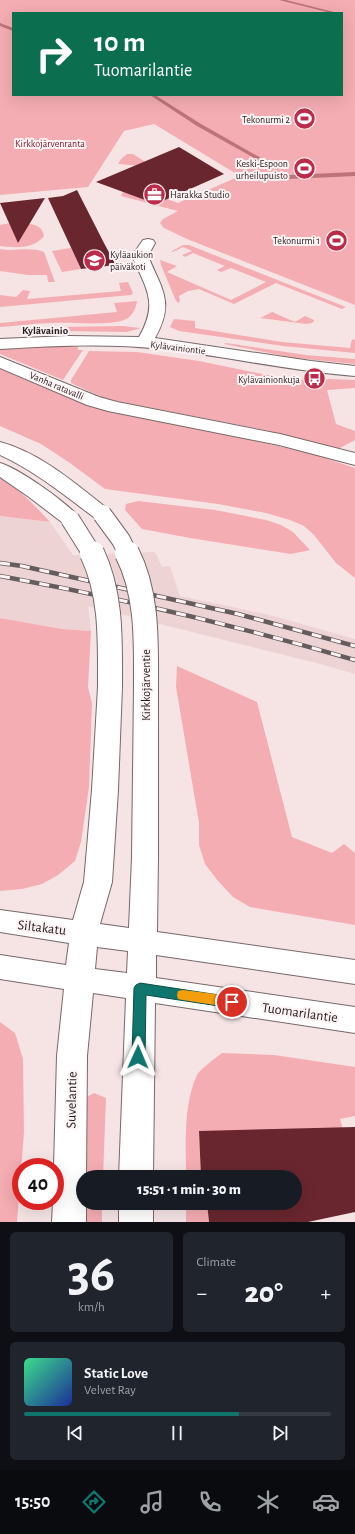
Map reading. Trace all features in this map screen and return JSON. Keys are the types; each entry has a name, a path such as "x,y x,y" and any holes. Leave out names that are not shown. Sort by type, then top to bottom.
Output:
{"main road":[{"path":"144,342 152,327 158,310 156,298 140,256 148,243"},
{"name":"Kylävainiontie","path":"0,344 144,342 188,347 303,366 355,371"},
{"name":"Vanha ratavalli","path":"0,362 93,401 114,407 280,440 355,459"},
{"name":"Kirkkojärventie","path":"0,448 25,459 54,477 102,514 123,544 138,580 146,619 145,857 140,988"},
{"path":"0,469 27,485 70,519 90,548 102,580 110,617 110,687 105,790 98,882 84,932 79,979 0,967"},
{"name":"Siltakatu","path":"0,921 84,932"},
{"path":"84,932 355,972"},
{"name":"Tuomarilantie","path":"79,979 355,1020"},
{"name":"Suvelantie","path":"69,1222 72,1056 79,979"},
{"path":"136,1170 140,988"},
{"path":"136,1210 136,1222"}],"shaded area":[{"path":"0,516 50,522 73,555 155,552 162,567 170,566 180,596 266,614 355,639 355,674 88,606 91,631 62,629 0,618"}],"green space":[{"name":"Kirkkojärvenranta","path":"0,0 355,0 355,305 187,239 164,228 160,223 163,219 178,211 121,196 123,192 163,201 167,199 178,203 240,176 154,124 124,131 88,187 0,195"},
{"path":"127,154 133,154 147,163 141,166 118,164"},
{"path":"10,223 35,225 43,231 44,236 35,243 24,247 0,246 0,225"},
{"path":"183,245 189,245 346,307 342,309 276,283 234,304 199,289 188,291 179,296 179,303 176,301 160,260 177,266 167,272 231,300 266,282 231,268 221,272 217,270 225,266 193,253 185,257 182,255 192,251 183,247 173,252 172,251"},
{"path":"71,248 81,269 62,272 52,251"},
{"path":"0,249 34,249 44,252 55,282 48,282 47,275 28,275 0,271"},
{"path":"128,282 133,293 131,295 0,307 0,295 16,297 23,290 30,291 27,299 121,291 119,283"},
{"path":"137,301 135,310 131,315 127,319 117,322 46,323 0,327 0,323 117,312 114,303"},
{"path":"272,312 295,322 305,316 314,321 306,324 260,318"},
{"path":"174,319 195,321 195,328 282,342 350,348 352,339 355,340 355,353 283,346 179,331 170,327"},
{"path":"122,326 141,328 127,332 59,331 58,327"},
{"path":"226,343 306,355 355,359 355,364 295,358 224,344"},
{"path":"78,347 78,350 83,350 63,380 0,354 0,349"},
{"path":"89,351 137,352 199,361 282,378 321,382 328,379 355,380 355,388 327,390 336,424 355,431 355,440 338,449 270,431 106,399 71,383 71,380"},
{"path":"0,367 90,406 171,421 316,455 355,468 355,578 336,563 314,535 304,526 290,520 266,513 218,504 105,489 41,444 0,426"},
{"path":"0,478 20,492 50,522 0,516"},
{"path":"138,501 215,510 266,520 281,525 293,532 310,550 291,554 142,529 125,510 126,504"},
{"path":"0,618 62,629 91,631 88,687 92,703 89,787 81,842 75,861 58,875 42,884 22,889 0,891"},
{"path":"177,666 257,702 292,837 332,853 344,844 355,853 355,925 250,907 233,897 205,864 199,845 199,823 176,687"},
{"path":"0,1022 15,1033 23,1059 24,1132 22,1158 12,1158 12,1210 18,1210 17,1222 0,1222"},
{"path":"222,1053 274,1055 355,1067 355,1116 340,1119 348,1146 199,1131 201,1170 186,1170 186,1125 189,1099 197,1075"},
{"path":"94,1093 106,1098 103,1170 84,1170 87,1097"},
{"path":"84,1210 102,1210 102,1222 84,1222"},
{"path":"186,1210 208,1210 209,1222 186,1222"}],"building":[{"path":"179,147 224,174 156,204 96,182"},
{"path":"77,190 116,265 81,269 48,198 63,196"},
{"path":"45,198 18,243 0,203"},
{"path":"355,1127 355,1212 308,1222 209,1222 208,1210 302,1210 302,1170 201,1170 199,1131"}],"waterway":[{"path":"281,0 332,12"},
{"path":"0,24 12,30"},
{"path":"154,96 199,125 265,162"},
{"path":"289,177 355,174"}],"railway":[{"path":"0,563 22,566 238,614 355,646"},
{"path":"0,576 179,614 355,660"}],"slow traffic":[{"path":"183,995 215,1000"}],"place":[{"name":"Tekonurmi 2","path":"305,119"},
{"name":"Keski-Espoon urheilupuisto","path":"304,169"},
{"name":"Harakka Studio","path":"154,194"},
{"name":"Tekonurmi 1","path":"336,240"},
{"name":"Kyläaukion päiväkoti","path":"95,260"},
{"name":"Kylävainionkuja","path":"315,379"}],"district":[{"name":"Kylävainio","path":"45,330"}],"route":[{"path":"138,1057 140,988 232,1002"}]}
